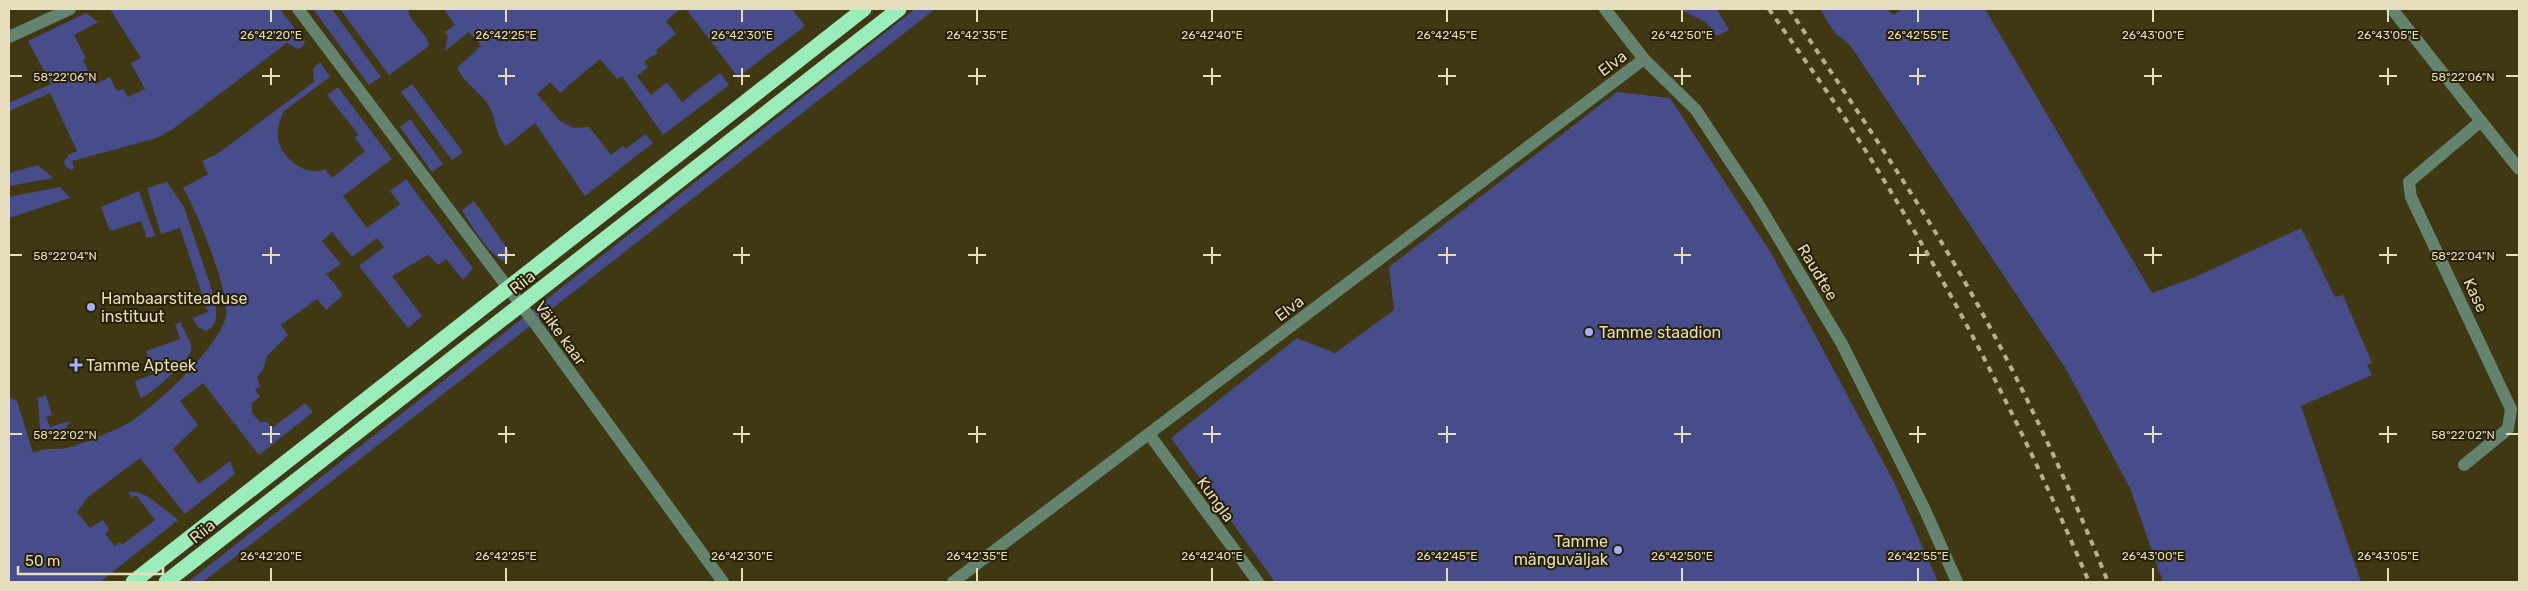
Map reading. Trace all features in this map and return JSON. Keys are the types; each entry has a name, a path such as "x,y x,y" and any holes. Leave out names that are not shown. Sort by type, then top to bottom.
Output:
{"highway":[{"name":"Riia","path":"133,582 864,9"},
{"name":"Riia","path":"166,582 899,9"}],"street":[{"path":"9,37 70,9"},
{"name":"Väike kaar","path":"298,9 521,304 723,582"},
{"name":"Raudtee","path":"1605,9 1644,59 1696,110 1757,202 1842,344 1905,469 1957,582"},
{"path":"2392,9 2519,169"},
{"name":"Elva","path":"953,582 1644,59"},
{"name":"Kase","path":"2464,465 2508,429 2510,409 2412,197 2409,182 2481,121"},
{"name":"Kungla","path":"1149,434 1258,582"}],"shaded area":[{"path":"110,9 280,9 305,42 298,49 287,43 173,129 157,138 72,161 74,168 72,170 66,167 64,162 68,155 77,151 50,93 9,111 9,103 51,84 28,41 86,13 98,22 74,35 86,58 83,60 95,84 110,77 117,91 123,89 128,97 145,89 131,63 141,58"},
{"path":"313,9 332,9 381,77 369,85"},
{"path":"340,9 408,9 412,19 428,41 429,46 389,75"},
{"path":"444,9 680,9 666,21 676,34 656,50 658,53 644,61 648,67 637,76 651,95 667,82 682,102 720,73 729,85 663,135 622,76 617,79 600,59 560,93 550,82 537,94 560,121 574,128 589,127 611,155 623,146 626,149 645,134 653,143 585,196 535,123 506,146 502,141 487,103 463,78 457,68 481,46 469,32 445,51 448,36 445,32 455,25"},
{"path":"686,9 792,9 805,26 738,77"},
{"path":"915,9 935,9 203,582 188,582"},
{"path":"1679,9 1717,9 1729,30 1717,36 1706,22"},
{"path":"1820,9 1887,9 1893,15 1902,9 1985,9 2152,293 2193,278 2301,228 2335,297 2343,295 2372,363 2367,365 2372,375 2301,406 2361,582 2163,582 2130,488 2066,369 1850,45 1835,33"},
{"path":"320,62 330,77 284,111 281,117 278,127 278,138 289,159 310,171 325,169 332,178 365,151 355,138 358,134 327,95 338,87 392,159 343,196 367,228 400,204 390,191 406,179 473,268 463,280 446,259 438,265 428,255 392,276 422,316 408,328 359,266 384,247 377,238 352,257 332,232 322,241 341,264 326,274 341,292 342,296 326,310 317,299 281,325 288,335 267,356 263,370 257,377 260,386 255,390 260,397 252,403 252,413 260,422 267,422 272,428 305,403 313,412 259,455 203,383 180,401 198,425 173,449 199,484 230,461 235,474 185,514 140,458 87,498 77,512 90,528 103,520 109,530 105,534 115,546 120,542 122,545 155,520 136,495 132,498 128,492 140,493 161,506 178,520 100,582 9,582 9,397 17,401 33,453 41,450 67,448 123,426 150,407 183,377 212,344 221,329 226,316 226,304 218,270 211,251 196,213 183,188 208,174 202,161 217,154 314,82 313,69"},
{"path":"412,84 463,152 452,160 401,92"},
{"name":"Tamme staadion","path":"1617,92 1670,98 1771,253 1894,482 1938,582 1275,582 1171,438 1297,338 1335,353 1394,310 1389,267"},
{"path":"410,119 443,164 432,172 400,127"},
{"path":"38,165 53,178 9,186 9,173"},
{"path":"167,182 184,207 213,293 216,319 211,328 206,331 199,328 192,318 208,312 180,228 161,234 147,188"},
{"path":"60,187 70,198 9,218 9,197"},
{"path":"139,191 155,236 147,238 141,221 110,231 101,207"},
{"path":"474,201 507,248 509,252 507,261 495,255 488,248 462,210"},
{"path":"181,322 191,344 189,356 159,386 140,398 135,381 154,374 146,351 180,339 175,324"},
{"path":"46,395 52,415 46,417 50,427 70,421 61,433 47,436 40,429 38,398"}],"railway":[{"path":"1769,9 1842,114 1878,170 1945,284 2035,461 2089,582"},
{"path":"1789,9 1907,188 1974,298 2045,438 2108,582"}],"place":[{"name":"Hambaarstiteaduse instituut","path":"91,307"},
{"name":"Tamme staadion","path":"1589,332"},
{"name":"Tamme Apteek","path":"76,365"},
{"name":"Tamme mänguväljak","path":"1618,550"}]}
